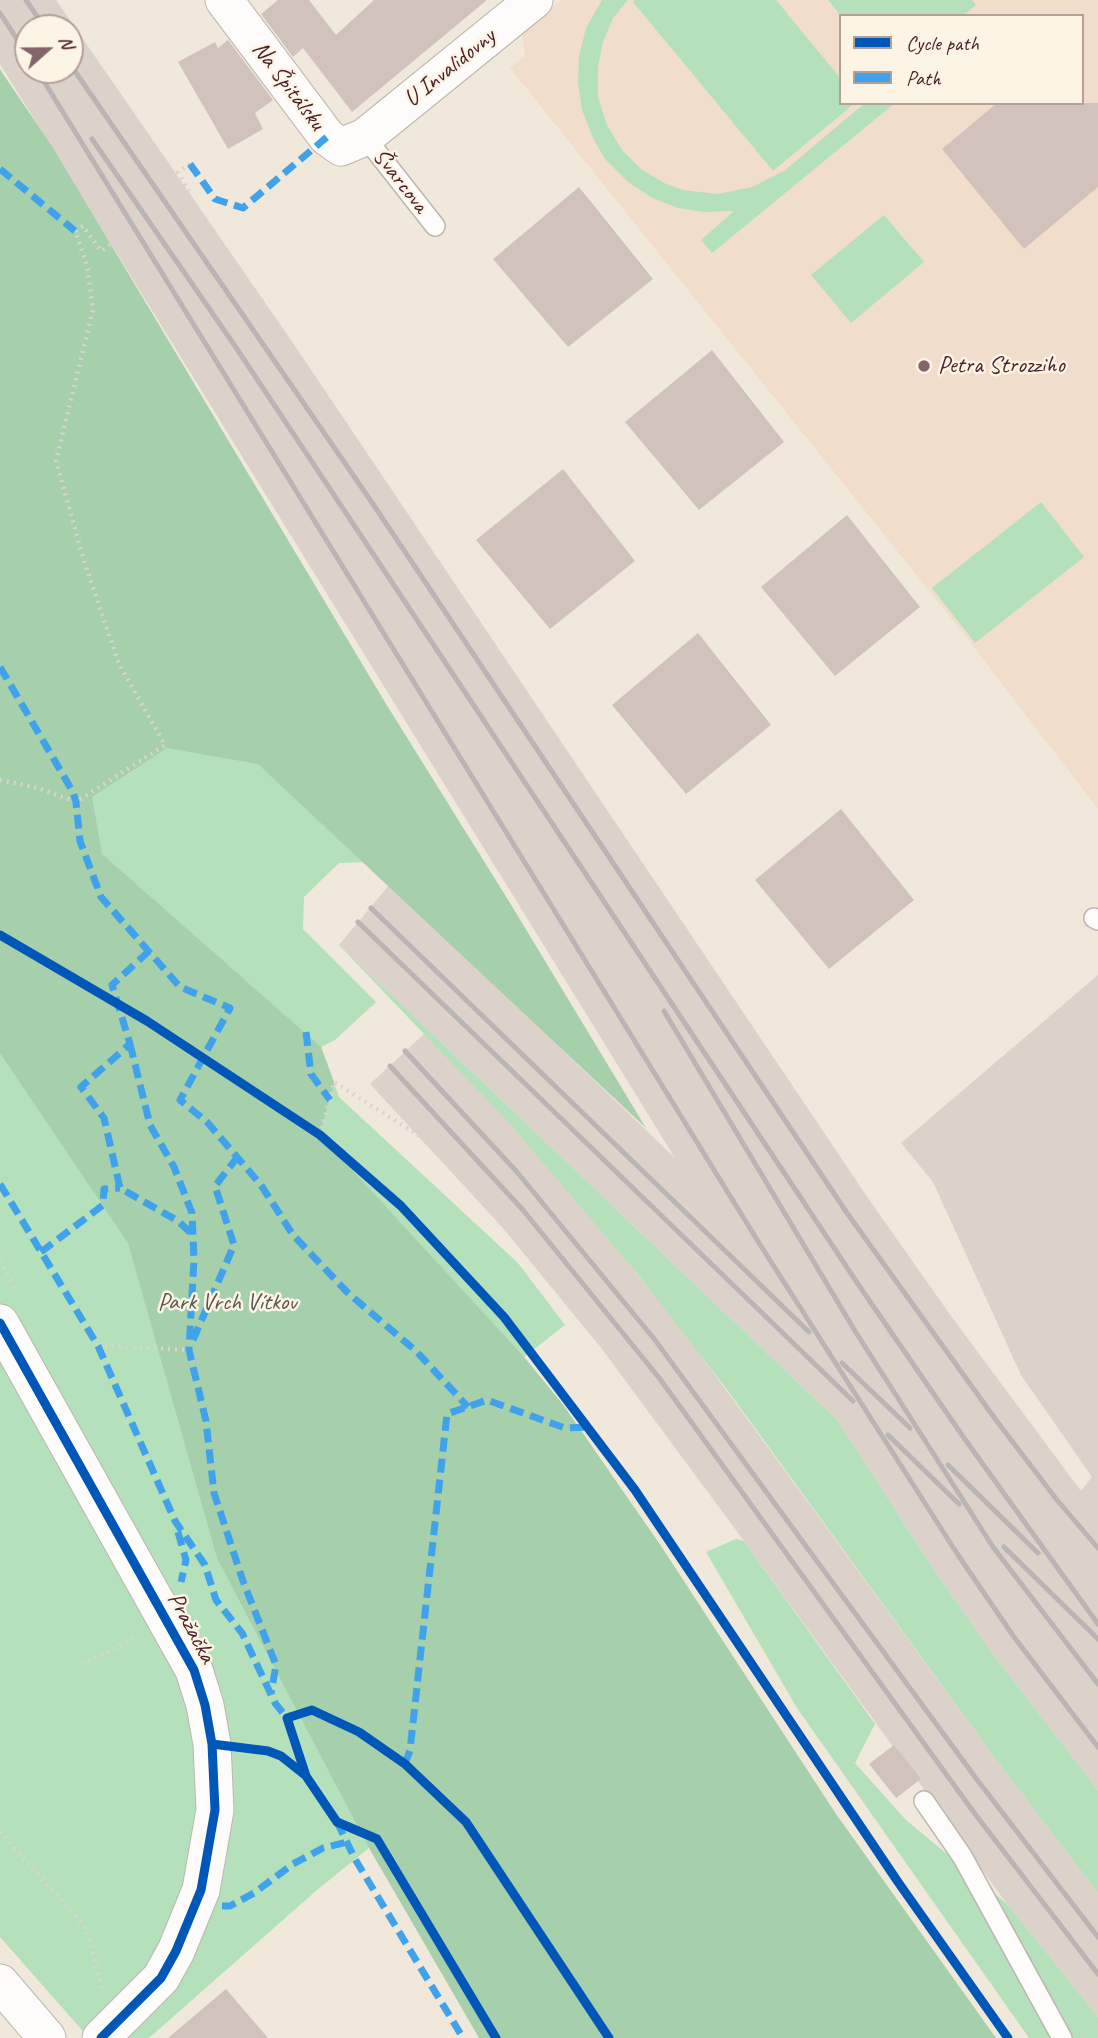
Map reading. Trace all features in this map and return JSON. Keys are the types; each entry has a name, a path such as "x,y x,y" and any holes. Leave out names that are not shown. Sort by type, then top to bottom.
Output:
{"street":[{"name":"Na Špitálsku","path":"224,0 327,138 341,147 365,137"},
{"name":"U Invalidovny","path":"365,137 534,0"},
{"name":"Pražačka","path":"0,1323 194,1670 205,1705 212,1744 215,1810 201,1890 176,1951 161,1978 101,2038"},
{"path":"0,1983 47,2038"}],"lane":[{"name":"Švarcova","path":"365,137 435,226"},
{"path":"924,1801 962,1856 1062,2038"}],"path":[{"path":"190,164 178,172 191,195"},
{"path":"0,780 38,788 76,802 165,745 119,664 84,561 56,461 93,310 87,265 75,231 83,226 101,251 119,239"},
{"path":"320,1135 334,1082 453,1157"},
{"path":"309,1127 330,1144"},
{"path":"98,1346 189,1350"},
{"path":"82,1664 146,1633"},
{"path":"0,1832 86,1928 103,1992"}],"shaded area":[{"path":"0,0 56,0 66,14 14,14 14,84 84,84 84,41 293,343 868,1198 951,1316 1081,1491 1092,1477 1021,1375 933,1182 901,1143 1098,975 1098,1790 992,1653 837,1420 339,945 390,884 675,1158 0,64"},
{"name":"Petra Strozziho","path":"561,0 1098,0 1098,809 960,629 510,68 525,56 522,33"},
{"path":"425,1033 595,1221 677,1323 997,1761 1098,1893 1098,2017 1007,1904 602,1349 502,1227 370,1084"}],"green space":[{"path":"602,0 628,0 613,18 603,42 598,67 598,97 607,125 622,150 641,169 664,183 683,190 718,194 752,187 784,171 863,105 893,105 712,253 701,240 734,211 704,212 678,208 652,198 628,182 605,159 593,138 582,110 578,82 579,56 586,28"},
{"path":"776,0 839,77 839,105 853,105 773,171 633,2"},
{"path":"828,0 972,0 976,5 965,14 839,14"},
{"name":"Park Vrch Vítkov","path":"0,69 53,148 386,704 513,908 367,862 339,863 304,897 303,929 376,1002 335,1040 321,1047 339,1097 518,1263 565,1325 524,1357 564,1406 372,1832 369,1848 317,1890 149,2038 89,2038 0,1937"},
{"name":"Park Vrch Vítkov","path":"0,70 53,148 386,704 646,1128 258,764 167,748 92,797 102,854 321,1047 334,1082 320,1135 524,1357 564,1406 661,1546 836,1814 996,2038 479,2038 369,1848 217,1558 128,1243 0,1053"},
{"path":"884,215 924,262 851,323 811,275"},
{"path":"1041,502 1084,557 975,643 932,588"},
{"path":"339,945 837,1420 992,1653 1098,1790 1098,1893 997,1761 728,1391 637,1273 508,1122"},
{"path":"736,1539 744,1541 875,1724 855,1763 906,1820 1007,1904 1098,2017 1098,2038 1029,2038 797,1708 706,1552"}],"building":[{"path":"278,0 309,0 336,35 374,0 487,0 352,112 303,48 293,57 261,14"},
{"path":"228,40 273,100 255,113 263,129 228,149 178,62 215,42 218,48"},
{"path":"1098,103 1098,187 1024,249 942,149 995,105"},
{"path":"579,187 653,279 568,347 493,259"},
{"path":"712,350 784,442 699,510 625,422"},
{"path":"563,469 635,561 550,629 476,540"},
{"path":"847,515 920,607 835,676 761,587"},
{"path":"698,633 771,725 686,794 612,705"},
{"path":"841,809 914,900 829,969 755,880"},
{"path":"894,1745 921,1779 896,1798 869,1764"},
{"path":"226,1989 268,2038 168,2038"}],"railway":[{"path":"26,0 36,14"},
{"path":"0,13 14,34"},
{"path":"46,84 759,1243 958,1555 1014,1637 1098,1747"},
{"path":"84,84 373,504 847,1213 996,1420 1057,1500 1098,1548"},
{"path":"92,139 235,346 860,1287 964,1438 1098,1624"},
{"path":"371,908 809,1332"},
{"path":"358,922 853,1401"},
{"path":"664,1011 855,1331 993,1547 1098,1684"},
{"path":"405,1051 517,1172 655,1340 975,1777 1098,1937"},
{"path":"390,1066 523,1210 660,1379 975,1814 1098,1974"},
{"path":"842,1363 910,1428"},
{"path":"888,1435 959,1504"},
{"path":"948,1465 1038,1553"},
{"path":"1004,1547 1098,1639"}],"marked path":[{"path":"190,164 215,199 243,208 327,137"},
{"path":"0,169 75,231"},
{"path":"0,667 73,792 80,841 101,897 180,987 230,1008 180,1100 207,1122 261,1185 293,1235 348,1293 416,1351 468,1407"},
{"path":"149,951 112,985 130,1044 81,1087 104,1118 120,1188 178,1221 193,1235"},
{"path":"306,1032 311,1074 330,1100"},
{"path":"130,1044 150,1125 174,1167 192,1213 194,1259 189,1350 206,1421 214,1493 243,1581 276,1665 271,1694"},
{"path":"193,1340 234,1245 215,1186 236,1159"},
{"path":"0,1184 98,1346 175,1521 205,1565 216,1600 242,1633 275,1703 287,1718"},
{"path":"41,1252 103,1205 104,1189 120,1188"},
{"path":"405,1764 410,1750 447,1414 487,1400 565,1428 589,1427"},
{"path":"178,1532 186,1560 181,1582"},
{"path":"337,1822 355,1859 463,2038"},
{"path":"222,1906 230,1906 254,1893 293,1864 323,1848 347,1842"}],"cycle path":[{"path":"0,935 147,1021 320,1135 401,1206 504,1317 635,1490 898,1882 1008,2038"},
{"path":"0,1323 194,1670 205,1705 212,1744 215,1810 201,1890 176,1951 161,1978 101,2038"},
{"path":"496,2038 377,1839 337,1822 306,1776 287,1718 312,1710 359,1732 405,1764 466,1822 609,2038"},
{"path":"212,1744 268,1751 281,1756 305,1775"}],"place":[{"name":"Petra Strozziho","path":"924,366"}]}
